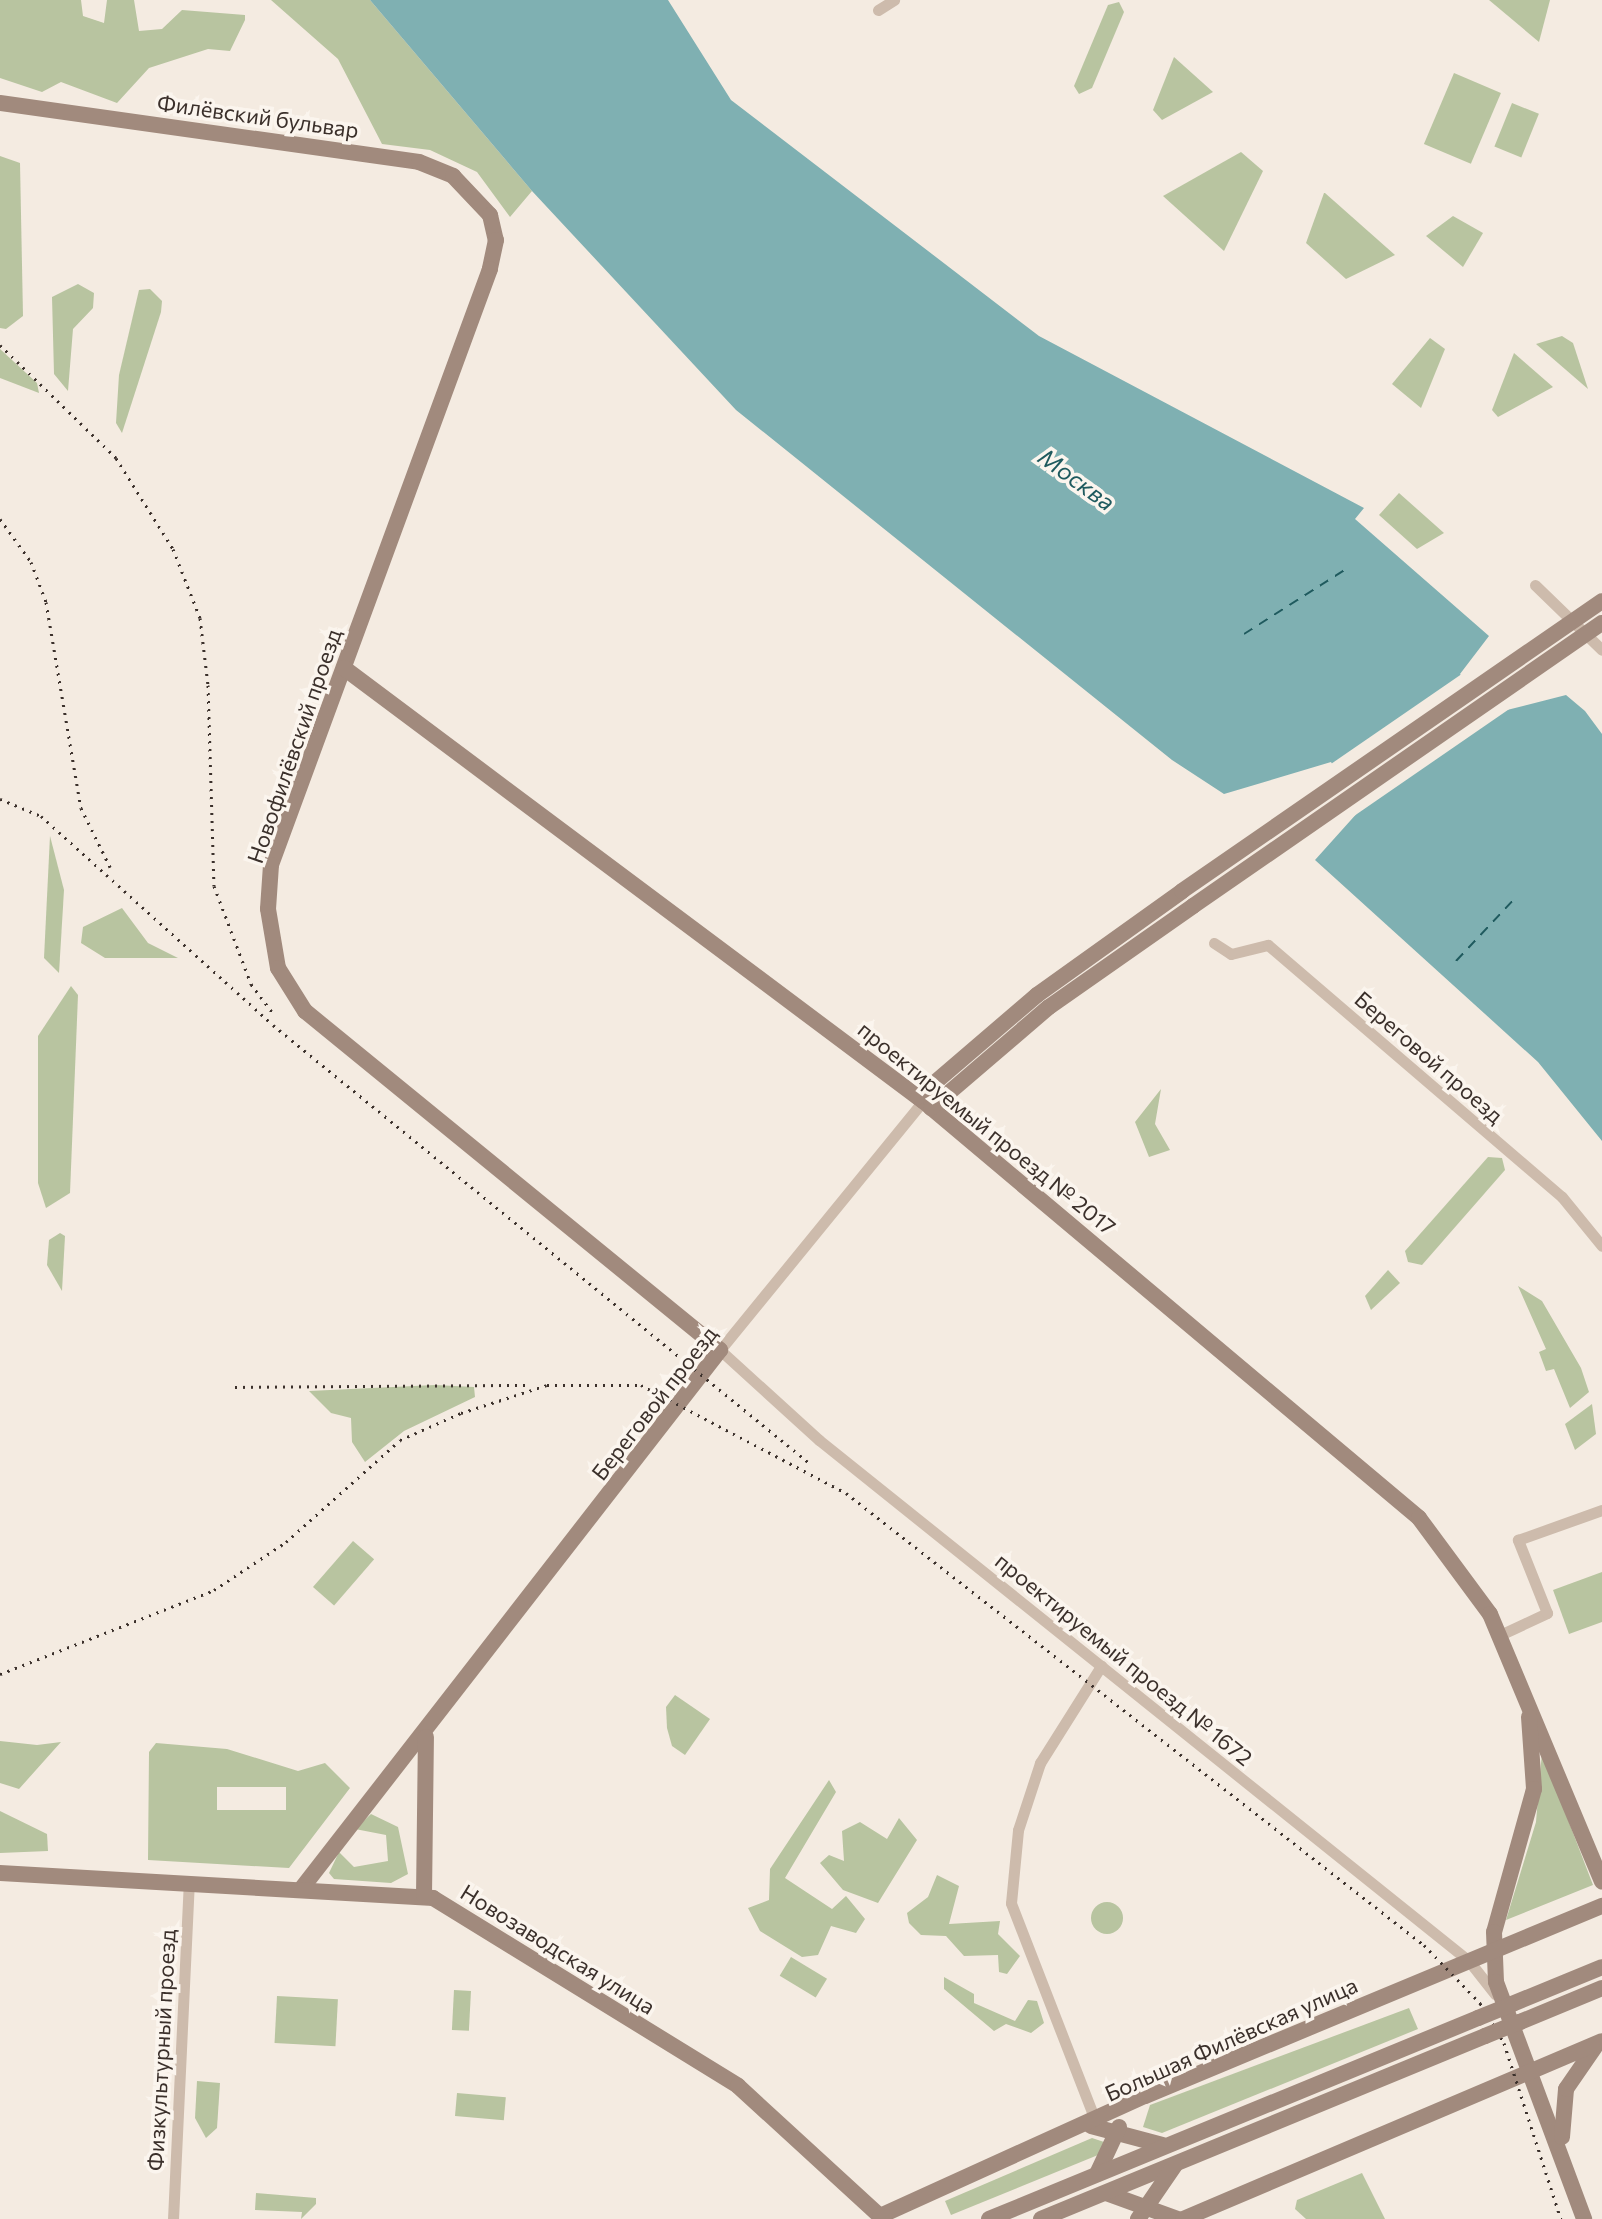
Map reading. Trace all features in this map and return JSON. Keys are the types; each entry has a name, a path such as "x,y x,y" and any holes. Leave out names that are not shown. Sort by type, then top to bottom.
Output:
{"street":[{"path":"878,10 894,0"},
{"name":"Филёвский бульвар","path":"0,103 419,162 453,176 490,215"},
{"name":"Новофилёвский проезд","path":"490,215 496,240 490,269 271,865 268,909 278,968 305,1011 720,1350"},
{"path":"1535,585 1602,650"},
{"path":"924,1102 1037,995 1602,601"},
{"path":"924,1102 1049,1007 1602,623"},
{"name":"проектируемый проезд № 2017","path":"344,668 924,1102 1419,1518 1473,1584 1500,1635 1602,1882"},
{"name":"Береговой проезд","path":"1214,943 1231,954 1268,945 1562,1197 1602,1246"},
{"name":"Береговой проезд","path":"302,1888 426,1737 720,1350 924,1102"},
{"name":"проектируемый проезд № 1672","path":"720,1350 756,1387 1469,1961 1506,2002"},
{"path":"1500,1635 1547,1613 1518,1540 1602,1510"},
{"path":"1101,1666 1040,1763 1018,1830 1011,1903 1092,2112 1091,2126 1144,2144 1172,2144"},
{"name":"проектируемый проезд № 2017","path":"1493,1951 1534,1789 1525,1695"},
{"path":"424,1896 426,1737"},
{"name":"Новозаводская улица","path":"0,1873 424,1896 738,2086 882,2218"},
{"name":"Физкультурный проезд","path":"173,2219 189,1883"},
{"name":"Большая Филёвская улица","path":"882,2218 1091,2126 1135,2101 1602,1906"},
{"path":"1493,1951 1529,2072 1566,2163 1584,2219"},
{"path":"989,2219 1478,2018 1506,2002 1602,1967"},
{"path":"1041,2219 1602,1988"},
{"path":"1101,2194 1143,2212 1186,2217 1602,2041"},
{"path":"1566,2163 1566,2089 1602,2041"},
{"path":"1094,2176 1135,2101"},
{"path":"1135,2101 1128,2119 1144,2144"},
{"path":"1143,2212 1163,2178 1179,2162"},
{"path":"1163,2178 1169,2209 1186,2217"}],"green space":[{"path":"0,0 81,0 83,16 104,23 107,0 134,0 139,31 162,29 182,10 245,15 245,20 230,51 208,49 149,68 117,103 61,82 42,92 0,78"},
{"path":"271,0 370,0 532,191 510,217 477,172 430,150 382,144 338,59"},
{"path":"1489,0 1550,0 1539,42"},
{"path":"1119,2 1124,12 1092,88 1079,94 1074,86 1108,5"},
{"path":"1174,57 1213,92 1162,120 1153,110"},
{"path":"1454,73 1501,93 1471,164 1424,144"},
{"path":"1512,103 1539,114 1521,157 1494,147"},
{"path":"1241,152 1263,171 1224,251 1163,196"},
{"path":"0,156 20,163 23,316 6,329 0,328"},
{"path":"1324,193 1395,255 1346,279 1306,243"},
{"path":"1453,216 1483,233 1463,267 1426,236"},
{"path":"78,284 94,293 93,308 73,329 68,391 54,374 52,297"},
{"path":"150,289 162,301 161,312 122,433 116,423 119,375 139,290"},
{"path":"1562,336 1573,343 1588,389 1536,344"},
{"path":"1430,338 1445,349 1421,408 1392,384"},
{"path":"0,349 37,383 39,393 0,378"},
{"path":"1514,353 1553,387 1498,417 1492,410"},
{"path":"1399,493 1444,533 1417,549 1379,515"},
{"path":"50,836 64,890 59,973 44,958"},
{"path":"122,908 148,943 178,958 105,958 81,943 83,927"},
{"path":"71,986 78,995 70,1193 46,1208 38,1183 38,1036"},
{"path":"1161,1089 1155,1124 1170,1150 1149,1157 1135,1122"},
{"path":"1488,1157 1502,1158 1505,1170 1422,1265 1408,1262 1405,1251"},
{"path":"60,1233 65,1236 62,1291 47,1265 49,1240"},
{"path":"1388,1270 1400,1283 1371,1310 1365,1296"},
{"path":"1518,1286 1542,1301 1581,1368 1589,1392 1570,1408 1554,1369 1546,1371 1539,1352 1546,1349"},
{"path":"435,1385 474,1387 475,1397 404,1431 365,1462 352,1442 351,1418 331,1413 309,1391"},
{"path":"1592,1404 1596,1434 1575,1450 1565,1424"},
{"path":"353,1541 374,1559 334,1605 313,1587"},
{"path":"1602,1572 1602,1622 1569,1634 1553,1590"},
{"path":"675,1695 710,1719 685,1755 672,1746 667,1728 666,1707"},
{"path":"0,1741 37,1745 61,1742 19,1789 0,1783"},
{"path":"156,1743 227,1749 298,1771 325,1763 350,1788 289,1868 148,1860 149,1752","holes":["217,1787 286,1787 286,1810 217,1810"]},
{"path":"1542,1752 1593,1885 1506,1920 1536,1822"},
{"path":"829,1780 836,1792 785,1878 832,1909 846,1896 865,1919 856,1933 831,1926 818,1955 802,1957 760,1931 748,1908 769,1900 770,1869"},
{"path":"0,1811 47,1834 48,1851 0,1853"},
{"path":"371,1814 398,1827 408,1874 391,1883 334,1879 329,1873 339,1852 354,1867 388,1861 386,1835 355,1829"},
{"path":"899,1818 917,1840 878,1903 843,1890 820,1863 829,1855 844,1861 842,1831 860,1822 887,1839"},
{"path":"937,1875 959,1886 949,1924 1000,1921 998,1934 1020,1956 1007,1974 999,1972 998,1955 964,1956 946,1936 921,1935 909,1923 907,1913 928,1897"},
{"path":"1107,1902 1118,1907 1123,1918 1118,1929 1107,1934 1096,1929 1091,1918 1096,1907"},
{"path":"791,1957 827,1979 816,1997 780,1976"},
{"path":"944,1977 974,1994 974,2003 1015,2021 1028,2000 1037,2001 1044,2023 1031,2033 1006,2024 994,2031 944,1989"},
{"path":"454,1990 471,1991 469,2031 452,2030"},
{"path":"277,1996 338,1999 335,2046 275,2043"},
{"path":"1409,2008 1418,2029 1162,2133 1143,2127 1150,2105"},
{"path":"197,2081 220,2083 217,2128 206,2138 195,2118"},
{"path":"457,2093 506,2097 504,2120 455,2116"},
{"path":"1092,2138 1104,2142 1098,2155 951,2215 945,2201"},
{"path":"1362,2173 1385,2219 1306,2219 1295,2209 1297,2200"},
{"path":"256,2193 316,2198 316,2204 301,2219 302,2212 255,2210"}],"water":[{"name":"Москва","path":"370,0 668,0 731,100 1039,336 1364,508 1355,519 1489,636 1460,674 1495,713 1566,695 1585,711 1602,734 1602,1141 1538,1062 1315,860 1359,811 1331,762 1224,794 1172,760 736,410 532,191"}],"pier":[{"path":"1469,669 1465,674 1496,709 1518,703 1341,825 1354,811 1328,766"}],"ferry route":[{"path":"1244,634 1349,567"},
{"path":"1456,961 1516,897"}],"railway":[{"path":"0,345 116,458 173,549 200,618 208,685 214,886 251,984 274,1014"},
{"path":"0,519 31,562 46,602 81,808 110,867"},
{"path":"0,799 41,816 273,1025 808,1462"},
{"path":"235,1387 531,1385"},
{"path":"0,1674 214,1590 286,1542 400,1440 461,1413 547,1385 641,1385 846,1493 1424,1945 1480,2003 1504,2043 1561,2219"}]}
